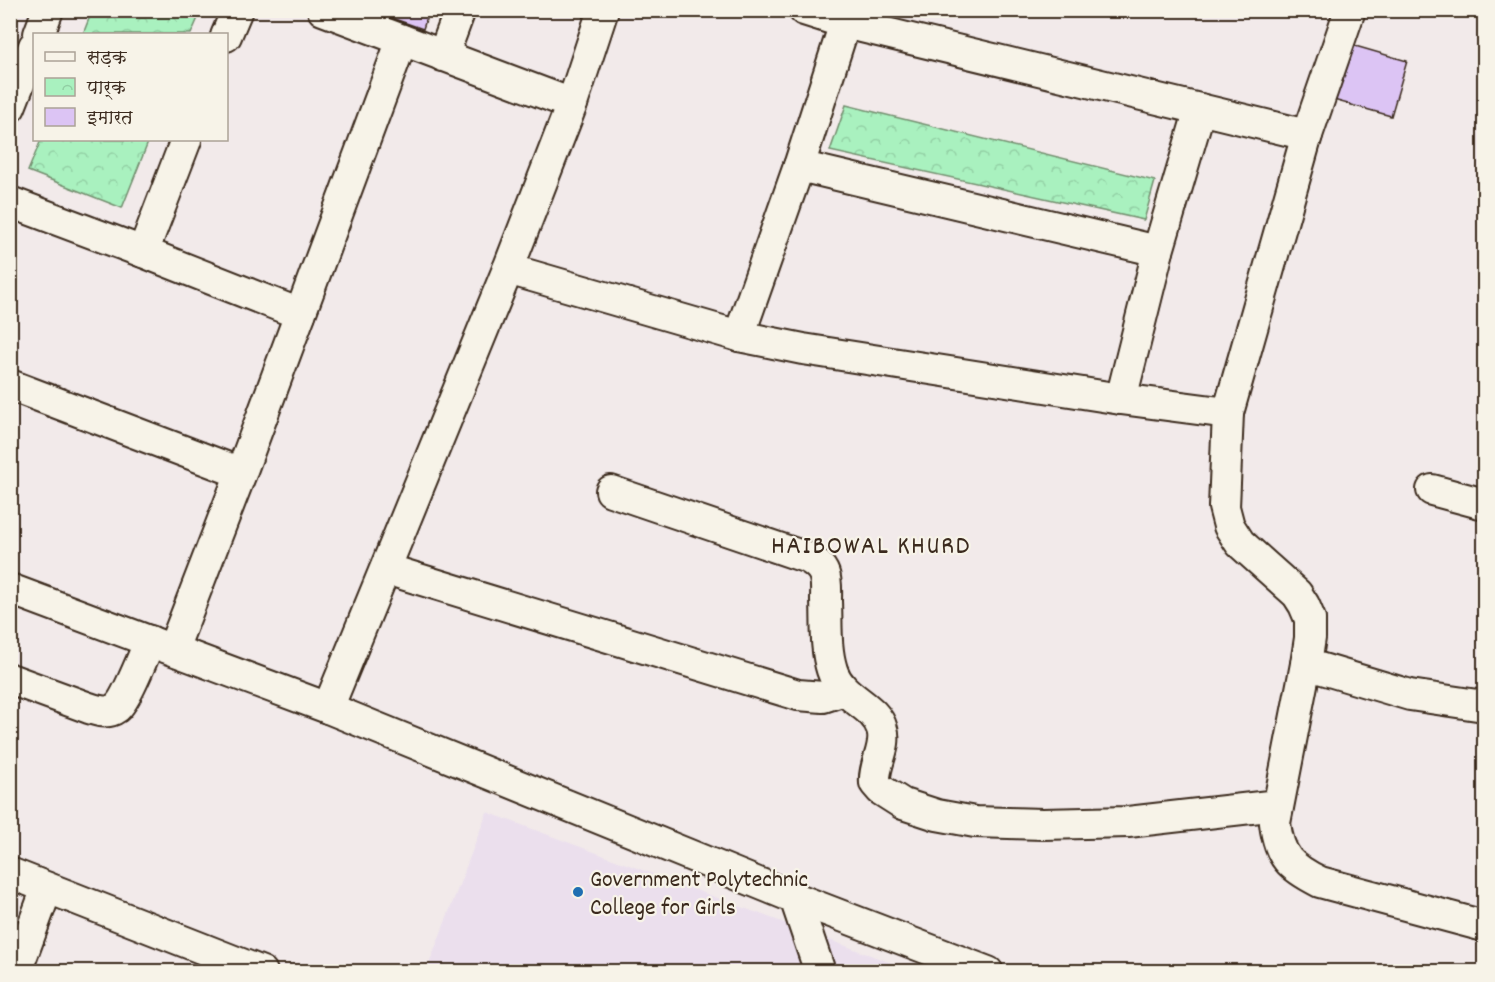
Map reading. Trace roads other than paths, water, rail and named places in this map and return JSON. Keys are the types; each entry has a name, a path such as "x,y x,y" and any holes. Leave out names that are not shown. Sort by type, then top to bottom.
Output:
{"street":[{"path":"39,33 48,10"},
{"path":"227,33 237,10"},
{"path":"444,56 460,10"},
{"path":"328,708 508,269 572,104 603,10"},
{"path":"804,10 845,23 1307,135"},
{"path":"1350,10 1307,135 1228,413 1224,507 1229,526 1240,543 1297,594 1310,619 1306,664 1275,823 1277,840 1283,854 1298,871 1320,882 1485,926"},
{"path":"328,11 572,104"},
{"path":"739,336 799,166 845,23"},
{"path":"10,679 89,708 109,711 122,703 162,645 241,473 402,40"},
{"path":"10,107 33,49"},
{"path":"1121,399 1158,251 1200,109"},
{"path":"143,252 186,141"},
{"path":"799,166 1158,251"},
{"path":"10,202 300,314"},
{"path":"508,269 739,336 803,349 1121,399 1228,413"},
{"path":"10,385 241,473"},
{"path":"1432,490 1485,504"},
{"path":"611,491 817,563 826,580 829,656 832,671 838,685 875,717 883,731 874,777 878,787 903,804 937,815 975,822 1107,822 1278,806"},
{"path":"386,569 798,695 823,697 844,690"},
{"path":"10,589 328,708 795,898 988,972"},
{"path":"1306,664 1410,695 1485,706"},
{"path":"10,873 262,972"},
{"path":"16,972 47,888"},
{"path":"795,898 820,972"}],"place":[{"name":"Government Polytechnic College for Girls","path":"578,892"}],"district":[{"name":"HAIBOWAL KHURD","path":"871,544"}]}
